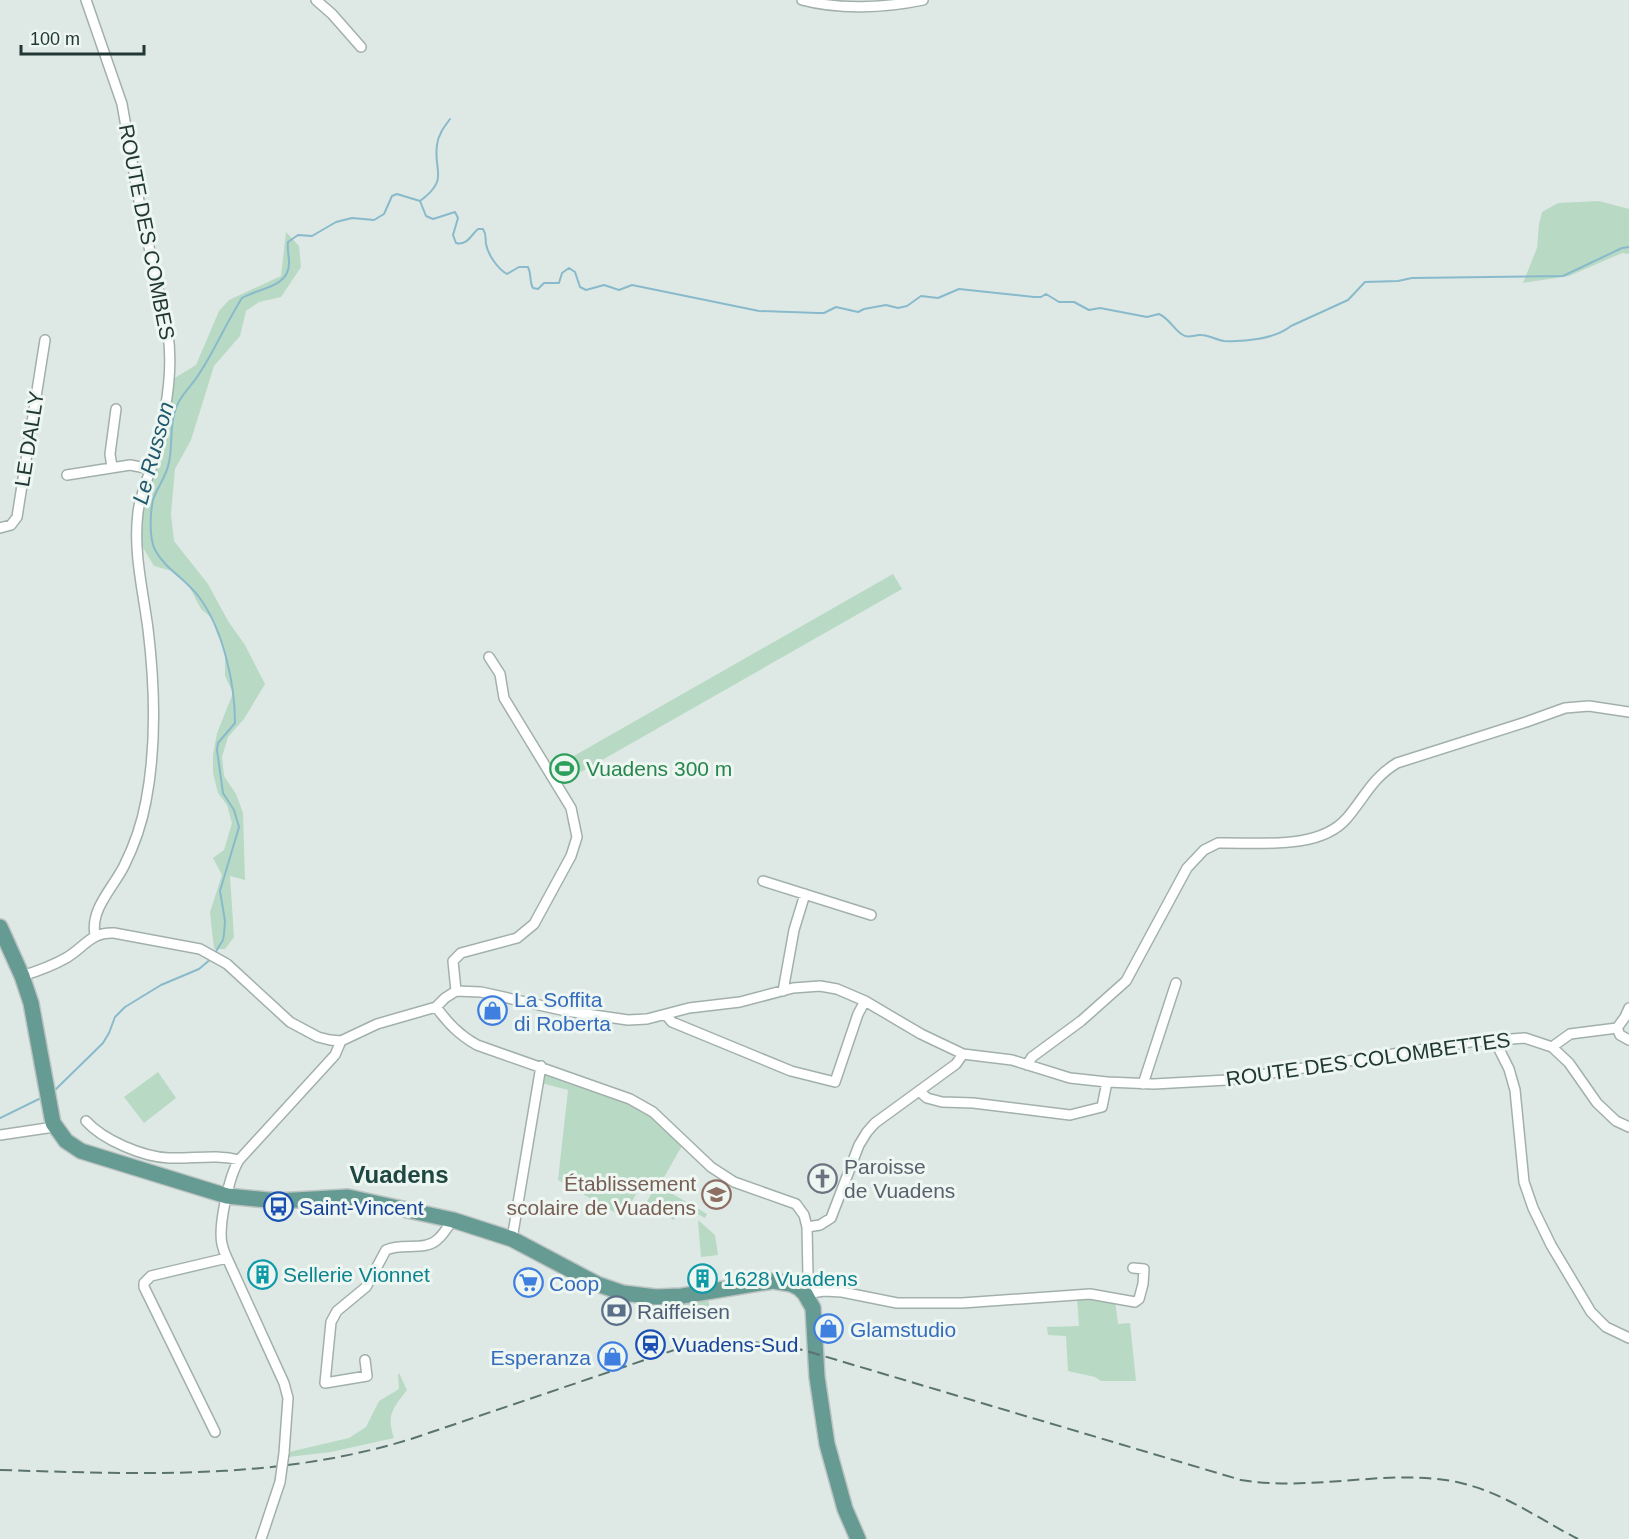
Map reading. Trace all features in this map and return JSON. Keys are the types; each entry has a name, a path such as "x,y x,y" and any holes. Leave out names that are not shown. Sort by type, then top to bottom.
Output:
{"main road":[{"path":"0,927 22,976 31,1003 54,1127 66,1141 88,1154 227,1196 278,1201 348,1197 453,1220 512,1239 597,1284 623,1293 656,1297 682,1296 773,1281 790,1284 806,1294 813,1308 817,1377 827,1444 845,1509 858,1539"}],"street":[{"name":"ROUTE DES COMBES","path":"86,0 122,104 139,201 169,340 169,373 163,419 138,513 136,549 152,664 155,712 151,767 146,802 134,844 97,913 94,922 95,935"},
{"path":"316,0 361,47"},
{"path":"802,0 840,6 901,4 922,0"},
{"name":"LE DALLY","path":"0,528 11,525 17,517 45,340"},
{"path":"112,467 110,454 116,409"},
{"path":"67,475 130,465 151,469"},
{"path":"22,976 64,959 95,935 114,933 187,945 218,958 290,1022 318,1037 341,1041 377,1024 436,1007 456,992 453,960 461,953 517,938 534,924 571,856 577,837 571,808 504,698 500,674 489,657"},
{"path":"1027,1065 1032,1057 1082,1021 1126,981 1187,868 1206,848 1218,843 1295,843 1324,834 1343,823 1370,785 1397,763 1564,708 1579,705 1629,712"},
{"path":"763,881 871,915"},
{"path":"783,991 794,930 805,894"},
{"path":"1143,1084 1176,983"},
{"name":"ROUTE DES COLOMBETTES","path":"456,992 481,992 607,1018 646,1019 689,1008 754,999 783,991 820,986 837,989 865,1001 921,1034 963,1054 1012,1060 1070,1078 1143,1084 1227,1080 1470,1042 1525,1038 1552,1047 1569,1064 1597,1103 1616,1120 1629,1127"},
{"path":"666,1015 672,1022 791,1071 835,1082 858,1014 865,1001"},
{"path":"436,1007 462,1037 477,1045 630,1099 653,1112 711,1167 734,1182 796,1204 804,1215 807,1227 806,1294 824,1291 842,1292 897,1303 962,1303 1090,1294 1135,1302 1139,1299 1141,1292 1144,1269 1133,1268"},
{"path":"1552,1047 1570,1034 1617,1028 1629,1008"},
{"path":"1617,1028 1620,1035 1629,1040"},
{"path":"1496,1039 1515,1090 1524,1182 1533,1208 1551,1245 1591,1312 1606,1327 1629,1338"},
{"path":"261,1539 280,1482 288,1405 284,1383 222,1245 221,1230 233,1172 239,1160 335,1055 341,1041"},
{"path":"807,1227 819,1225 831,1218 859,1145 875,1123 956,1064 963,1054"},
{"path":"512,1239 541,1066"},
{"path":"919,1091 927,1098 942,1102 973,1102 1070,1115 1102,1107 1107,1082"},
{"path":"86,1122 111,1142 148,1154 168,1158 205,1156 239,1160"},
{"path":"0,1135 54,1127"},
{"path":"365,1360 367,1376 325,1383 331,1322 334,1314 366,1287 386,1250 400,1246 420,1246 432,1243 440,1238 453,1220"},
{"path":"215,1432 144,1283 151,1276 227,1258"}],"green space":[{"path":"1599,201 1629,209 1629,254 1622,253 1569,276 1523,283 1537,248 1542,212 1558,203"},
{"path":"286,232 299,246 301,267 281,297 259,302 246,311 240,336 214,366 191,440 175,469 171,514 174,541 208,584 228,621 245,645 265,684 244,719 228,737 222,757 224,776 236,794 243,813 245,880 230,876 234,937 225,949 214,949 210,912 222,875 213,858 224,850 232,823 227,805 218,793 213,773 213,755 217,733 233,693 225,676 225,651 214,620 201,609 189,586 172,571 154,566 139,541 142,500 173,379 196,365 219,311 229,300 281,276"},
{"path":"893,574 902,589 581,772 572,757"},
{"path":"545,1071 643,1110 683,1144 659,1186 707,1214 705,1218 683,1206 674,1220 646,1203 654,1189 643,1182 623,1217 558,1180 568,1090 541,1083"},
{"path":"158,1072 176,1098 144,1123 124,1097"},
{"path":"698,1220 715,1235 718,1255 701,1257"},
{"path":"1077,1298 1115,1300 1118,1324 1130,1323 1136,1381 1101,1381 1095,1377 1068,1371 1066,1336 1048,1335 1047,1327 1079,1326"},
{"path":"705,1300 709,1302 709,1306 649,1311 653,1304"},
{"path":"399,1373 407,1390 392,1412 391,1423 394,1438 331,1452 288,1457 289,1452 349,1438 366,1427 379,1401 399,1389"}],"waterway":[{"name":"Le Russon","path":"215,953 224,934 225,921 220,891 239,827 234,810 223,793 217,750 218,743 235,723 233,691 226,657 215,625 199,597 160,557 152,539 153,500 168,467 174,415 180,399 205,365 242,298 279,282 288,271 288,242 298,235 312,236 336,222 352,218 374,220 384,214 392,196 397,194 420,201 435,187 438,180 436,154 438,141 450,119"},
{"path":"420,201 426,216 433,219 455,212 458,218 453,235 456,243 463,243 478,229 483,229 487,248 497,265 507,274 519,267 528,267 533,288 538,289 544,283 559,283 562,273 569,268 575,272 580,287 586,290 604,285 619,290 632,285 759,311 824,313 836,307 858,312 886,305 898,308 907,306 921,296 938,298 959,289 1034,297 1046,294 1059,302 1074,302 1089,310 1100,308 1147,317 1159,314 1185,336 1204,335 1224,341 1250,340 1277,334 1348,300 1365,282 1398,281 1412,278 1563,276 1622,248 1629,247"},
{"name":"Le Russon","path":"53,1092 103,1043 115,1017 125,1007 161,985 199,969 212,958"},
{"name":"Le Russon","path":"0,1118 39,1099"}],"railway":[{"path":"0,1470 104,1473 207,1472 309,1462 360,1453 411,1439 686,1346 732,1341 779,1345 810,1352 1241,1480 1296,1483 1404,1477 1457,1482 1474,1486 1505,1499 1578,1539"}],"place":[{"name":"Vuadens 300 m","path":"565,768"},
{"name":"La Soffita di Roberta","path":"493,1011"},
{"name":"Paroisse de Vuadens","path":"823,1178"},
{"name":"Établissement scolaire de Vuadens","path":"717,1195"},
{"name":"Saint-Vincent","path":"278,1207"},
{"name":"Sellerie Vionnet","path":"262,1274"},
{"name":"1628 Vuadens","path":"702,1278"},
{"name":"Coop","path":"528,1283"},
{"name":"Raiffeisen","path":"616,1311"},
{"name":"Glamstudio","path":"829,1329"},
{"name":"Vuadens-Sud","path":"651,1344"},
{"name":"Esperanza","path":"612,1357"}],"district":[{"name":"Vuadens","path":"399,1174"}]}
